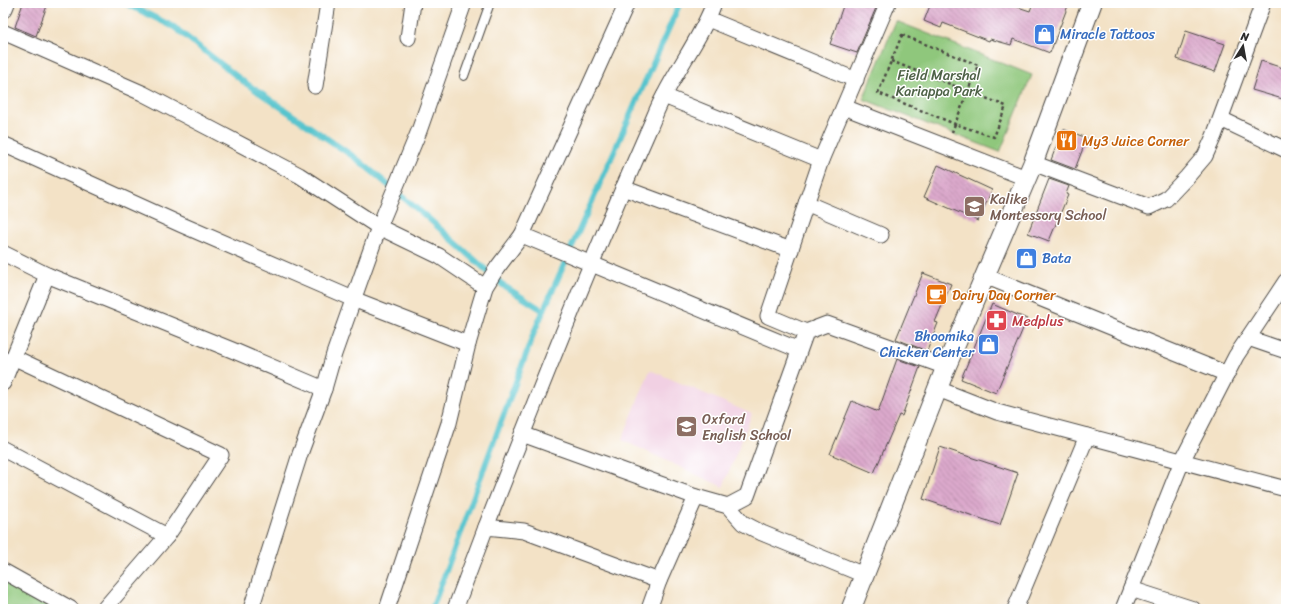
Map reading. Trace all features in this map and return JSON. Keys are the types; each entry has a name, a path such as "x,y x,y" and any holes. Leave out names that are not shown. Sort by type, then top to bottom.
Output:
{"street":[{"path":"3,8 5,3"},
{"path":"315,86 328,3"},
{"path":"408,38 413,3"},
{"path":"251,609 300,454 324,389 334,354 353,299 379,227 419,131 464,3"},
{"path":"387,609 449,423 468,344 486,285 522,234 627,3"},
{"path":"455,609 522,434 584,261 623,188 664,96 708,19 714,3"},
{"path":"888,3 821,160 768,316 806,332 827,324 946,367"},
{"path":"851,609 946,367 1030,170 1092,3"},
{"path":"844,107 1030,170 1149,207 1166,198 1205,156 1214,136 1263,3"},
{"path":"708,19 856,80"},
{"path":"3,32 142,93 299,175 379,227 439,256 486,285"},
{"path":"664,96 821,160"},
{"path":"1220,119 1286,150"},
{"path":"3,144 182,225 353,299 468,344"},
{"path":"623,188 790,250"},
{"path":"806,203 881,235"},
{"path":"522,234 799,350"},
{"path":"3,253 46,275 324,389"},
{"path":"3,383 46,275"},
{"path":"985,276 1226,374"},
{"path":"1123,609 1182,461 1226,374 1286,280"},
{"path":"728,506 747,496 806,332"},
{"path":"1248,338 1286,351"},
{"path":"13,357 221,455 167,536 104,609"},
{"path":"938,389 997,412 1286,489"},
{"path":"522,434 696,497 728,506 744,523 762,534 864,575"},
{"path":"1015,609 1087,436"},
{"path":"3,449 167,536"},
{"path":"648,609 696,497"},
{"path":"486,527 524,532 659,581"},
{"path":"3,571 71,609"},
{"path":"1131,589 1193,609"}],"lane":[{"path":"464,76 490,3"}],"path":[{"path":"891,61 968,91 1006,106 994,138 955,124 878,93 891,61 902,35 978,65 968,91 955,124"}],"shaded area":[{"name":"Oxford English School","path":"650,370 752,414 723,487 622,440"}],"green space":[{"name":"Field Marshal Kariappa Park","path":"896,21 1032,75 1000,152 863,99"},
{"path":"3,582 55,609 3,609"}],"building":[{"path":"23,3 48,3 36,36 15,27"},
{"path":"844,3 878,3 857,53 830,44"},
{"path":"931,3 1006,3 1030,11 1033,3 1069,3 1050,53 1013,39 1011,45 990,39 989,41 943,23 941,28 924,21"},
{"path":"1186,31 1225,44 1215,72 1177,59"},
{"path":"1261,61 1286,69 1286,100 1252,90"},
{"path":"1063,129 1087,138 1075,169 1051,160"},
{"path":"938,165 992,190 978,221 924,197"},
{"path":"1049,179 1069,186 1066,194 1068,195 1049,241 1028,233"},
{"path":"923,273 951,284 935,322 938,323 927,351 896,339"},
{"path":"992,304 1027,319 996,393 961,379"},
{"path":"897,359 920,367 902,416 899,415 874,473 830,454 852,401 878,412"},
{"path":"940,447 1018,473 1000,525 923,499"}],"waterway":[{"path":"125,3 174,27 244,82 357,159 428,218 504,286 544,311"},
{"path":"432,609 535,330 680,3"}],"place":[{"name":"Miracle Tattoos","path":"1045,34"},
{"name":"My3 Juice Corner","path":"1067,141"},
{"name":"Kalike Montessory School","path":"974,207"},
{"name":"Bata","path":"1026,258"},
{"name":"Dairy Day Corner","path":"936,295"},
{"name":"Medplus","path":"997,321"},
{"name":"Bhoomika Chicken Center","path":"989,344"},
{"name":"Oxford English School","path":"687,427"}]}
